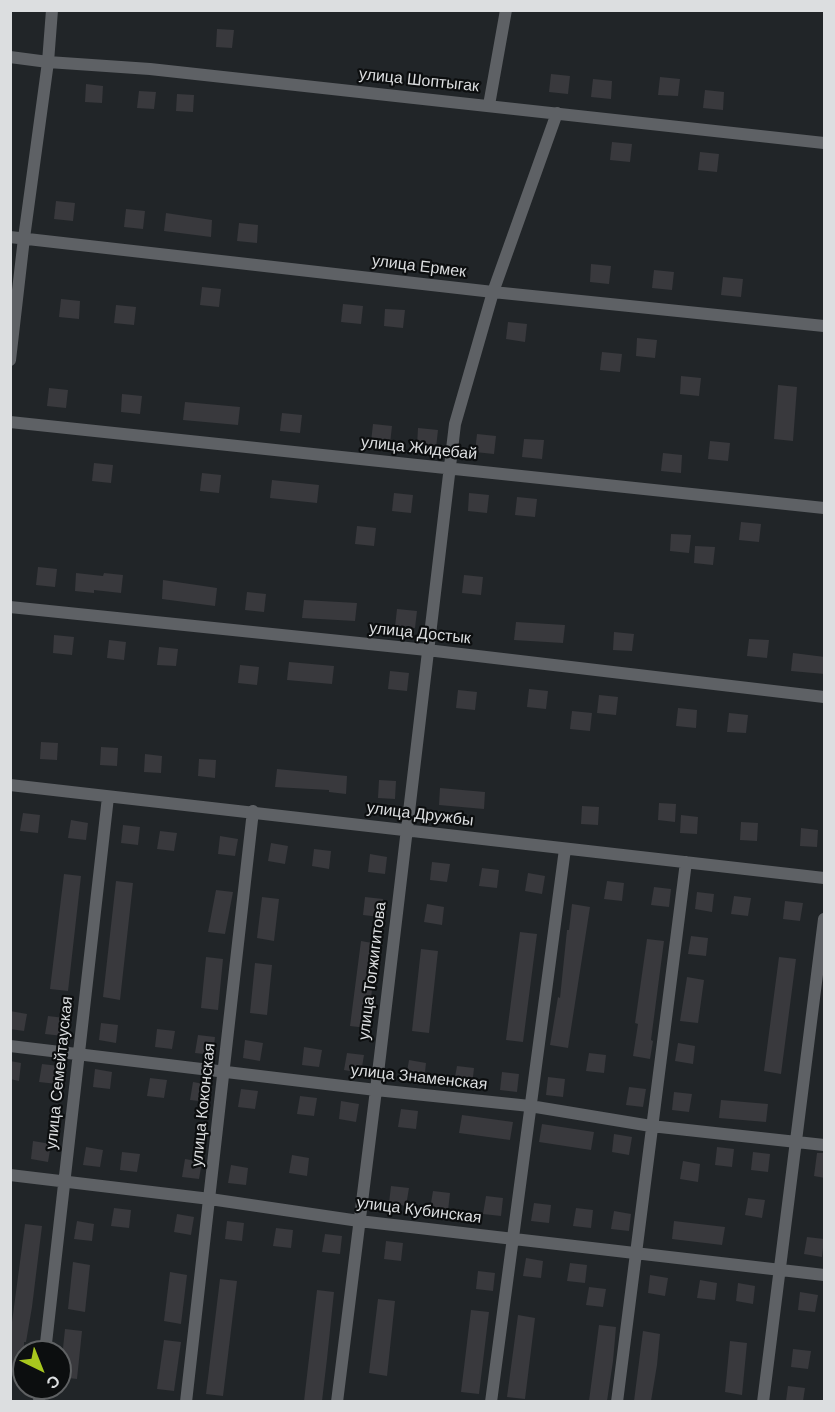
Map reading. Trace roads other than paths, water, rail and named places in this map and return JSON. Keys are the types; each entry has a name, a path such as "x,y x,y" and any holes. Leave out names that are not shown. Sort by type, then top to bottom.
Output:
{"street":[{"path":"10,360 48,63 52,10"},
{"path":"489,105 506,10"},
{"name":"улица Шоптыгак","path":"10,57 48,63 150,69 825,142"},
{"name":"улица Тогжигитова","path":"337,1401 454,424 493,292 557,113"},
{"name":"улица Ермек","path":"10,237 493,292 825,326"},
{"name":"улица Жидебай","path":"10,422 825,508"},
{"name":"улица Достык","path":"10,607 427,650 825,697"},
{"name":"улица Дружбы","path":"10,785 254,811 825,878"},
{"name":"улица Семейтауская","path":"46,1340 108,796"},
{"name":"улица Коконская","path":"186,1401 254,811"},
{"path":"491,1401 565,849"},
{"path":"617,1401 686,862"},
{"path":"763,1401 825,920"},
{"name":"улица Знаменская","path":"10,1046 530,1106 651,1126 825,1145"},
{"name":"улица Кубинская","path":"10,1175 358,1221 825,1275"}]}
